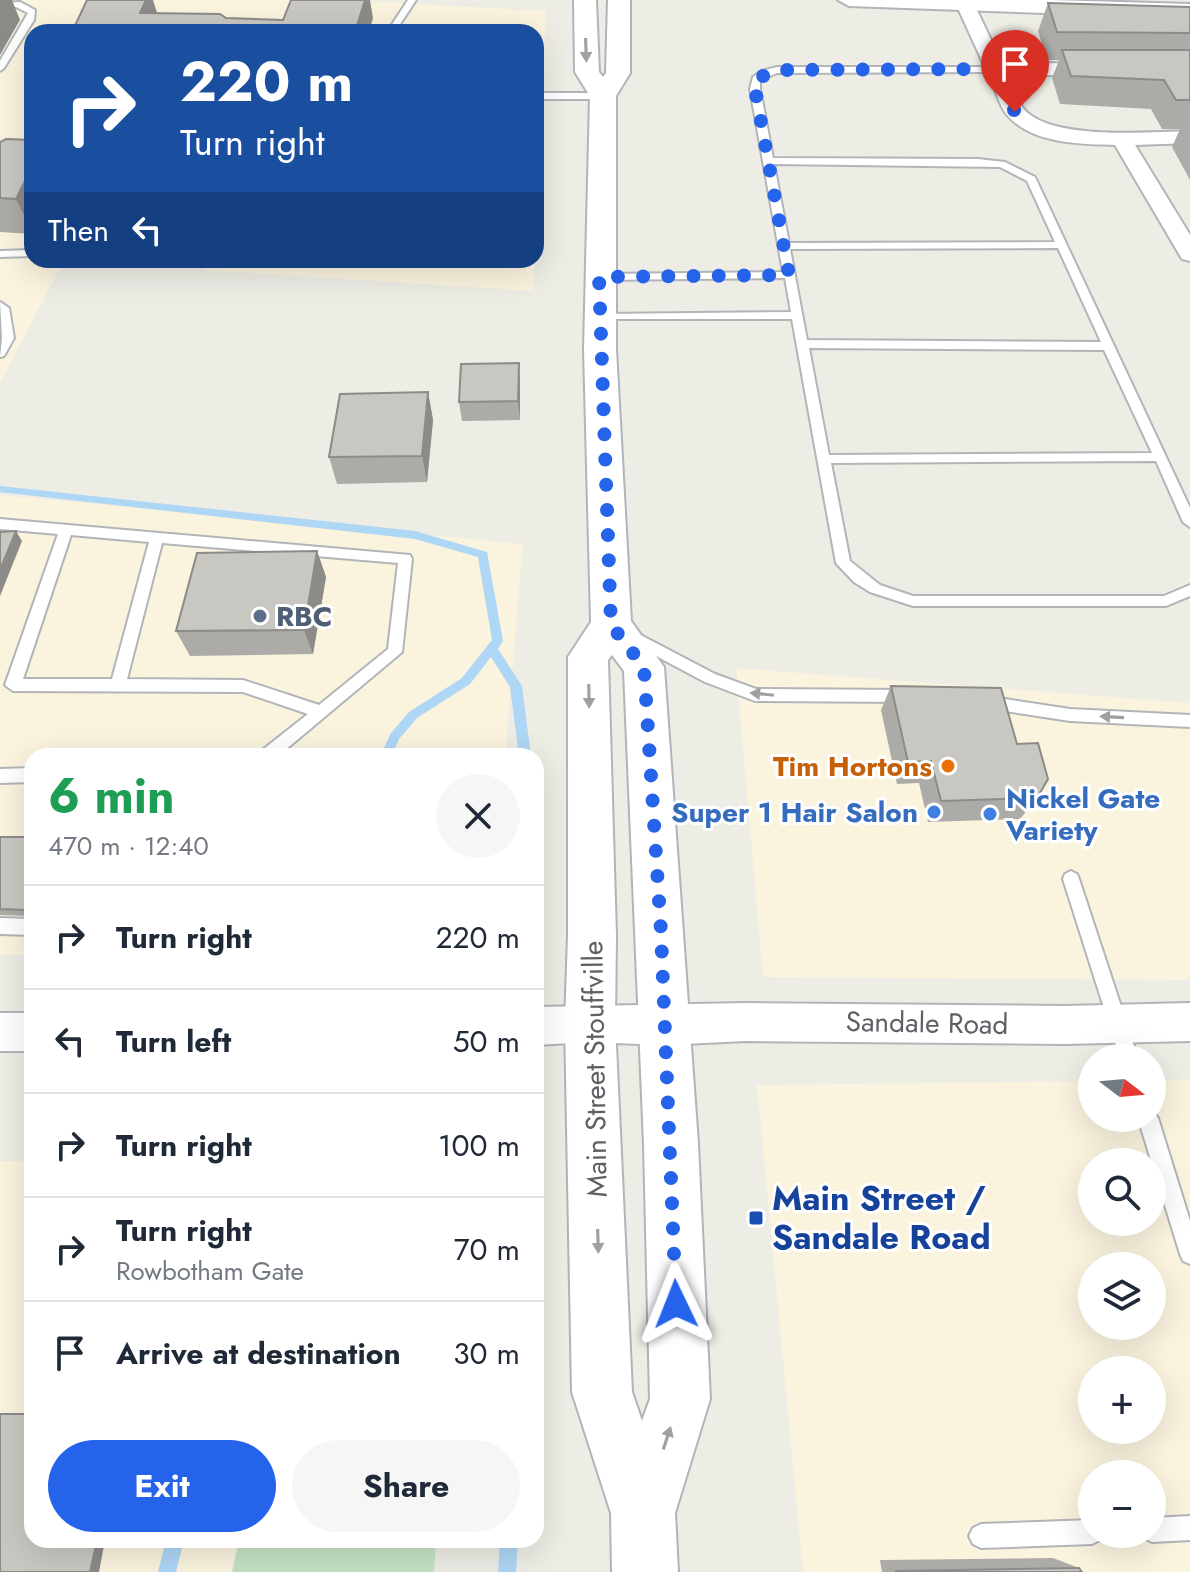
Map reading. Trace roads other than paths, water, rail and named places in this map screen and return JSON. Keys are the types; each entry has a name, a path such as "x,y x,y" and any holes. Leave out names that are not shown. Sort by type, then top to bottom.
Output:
{"main road":[{"path":"585,0 587,72 603,96"},
{"path":"611,625 599,277 603,96 618,73 619,0"},
{"name":"Main Street Stouffville","path":"611,625 644,667 661,932 680,1399 644,1542 602,1392 563,1025 592,935 588,657 611,625"}],"street":[{"path":"849,0 1184,7"},
{"path":"978,3 993,69 1015,112 1041,130 1063,135 1190,137"},
{"path":"993,69 1190,70"},
{"path":"1120,136 1190,254"},
{"name":"Sandale Road","path":"563,1025 663,1026 746,1022 1124,1041 1190,1022"},
{"path":"0,1032 24,1032"}],"lane":[{"path":"396,24 412,0"},
{"path":"0,5 19,2 28,8 32,12 28,24"},
{"path":"0,68 24,30"},
{"path":"993,69 777,70 756,79 755,89 843,563 858,580 880,593 913,601 1166,601 1190,590"},
{"path":"544,96 603,96"},
{"path":"768,161 1002,164 1031,179 1190,522"},
{"path":"784,246 1061,245"},
{"path":"0,254 24,253"},
{"path":"599,277 789,275"},
{"path":"0,305 8,338 0,353"},
{"path":"600,317 797,315"},
{"path":"802,344 1108,346"},
{"path":"824,459 1160,457"},
{"path":"0,524 405,559 395,652 277,748"},
{"path":"66,530 7,690 118,684 243,686 321,712"},
{"path":"118,684 157,538"},
{"path":"611,625 710,678 755,695 929,697"},
{"path":"973,700 1070,715 1190,721"},
{"path":"0,776 24,775"},
{"path":"1071,879 1124,1041"},
{"path":"0,926 24,927"},
{"path":"1152,1132 1190,1254"},
{"path":"1166,1529 1190,1528"},
{"path":"981,1536 1078,1533"}],"waterway":[{"path":"0,489 415,535 483,555 498,641 466,681 413,715 395,736 390,748"},
{"path":"492,649 516,686 524,748"},
{"path":"167,1572 173,1548"},
{"path":"507,1572 508,1548"}],"place":[{"name":"RBC","path":"260,616"},
{"name":"Tim Hortons","path":"948,766"},
{"name":"Super 1 Hair Salon","path":"934,812"},
{"name":"Nickel Gate Variety","path":"990,814"},
{"name":"Main Street / Sandale Road","path":"756,1218"}]}
